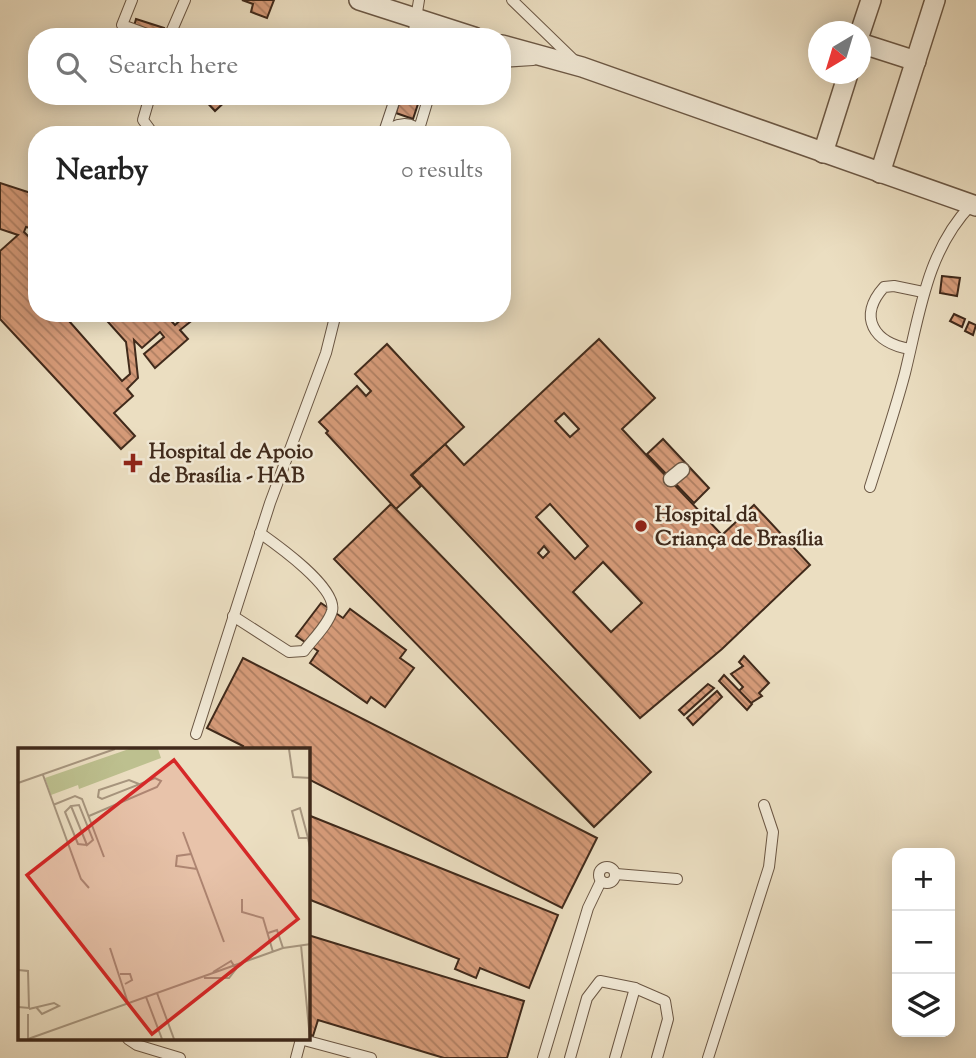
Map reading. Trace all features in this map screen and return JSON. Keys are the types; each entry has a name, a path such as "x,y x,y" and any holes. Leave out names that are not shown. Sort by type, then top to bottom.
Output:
{"street":[{"path":"359,0 414,28"},
{"path":"864,21 871,0"},
{"path":"880,173 935,0"},
{"path":"871,47 916,61"},
{"path":"511,48 582,67 974,205"},
{"path":"823,153 845,84"}],"lane":[{"path":"130,28 122,25 132,0"},
{"path":"173,28 186,0"},
{"path":"414,28 419,0"},
{"path":"512,0 582,67"},
{"path":"511,61 552,59"},
{"path":"147,105 143,120 147,126"},
{"path":"387,126 393,105"},
{"path":"422,126 427,105"},
{"path":"870,487 910,349 923,292 944,237 974,205"},
{"path":"910,349 883,341 874,331 870,315 876,296 884,287 894,286 923,292"},
{"path":"196,734 260,533 326,353 334,322"},
{"path":"233,616 289,652 297,653 304,651 331,615 330,598 302,566 260,533"},
{"path":"708,1058 769,867 773,832 764,805"},
{"path":"543,1058 587,908 601,881 599,873 606,867 616,874 677,879"},
{"path":"570,1058 592,987 600,981 608,980 665,1001 668,1010 657,1058"},
{"path":"615,1058 635,988"},
{"path":"129,1040 136,1045 180,1058"},
{"path":"296,1058 300,1040"},
{"path":"304,1040 371,1058"}],"building":[{"path":"242,0 274,0 267,18 251,12 253,4"},
{"path":"136,19 164,28 134,28"},
{"path":"209,105 221,105 215,111"},
{"path":"398,105 418,105 413,119 396,113"},
{"path":"0,183 28,192 28,228 24,232 28,236 28,322 70,322 122,381 130,374 126,342 108,322 172,322 175,325 178,322 190,322 180,330 188,339 155,368 144,354 164,337 160,332 142,348 134,340 138,378 127,389 133,396 114,413 135,436 121,449 0,319 0,251 18,235 0,229"},
{"path":"942,276 960,278 957,296 940,293"},
{"path":"954,314 965,319 962,327 950,321"},
{"path":"969,322 976,325 973,335 965,331"},
{"name":"Hospital da Criança de Brasília","path":"599,339 655,398 622,429 649,458 722,535 754,505 810,565 722,649 640,718 412,475 445,444 464,465","holes":["564,413 579,429 570,437 555,421","550,504 588,546 575,559 536,517","544,546 549,552 543,558 538,553","603,562 642,603 611,632 573,592"]},
{"path":"387,344 464,427 411,475 421,486 396,509 319,422 357,386 366,396 371,391 355,374"},
{"path":"663,439 709,488 694,503 647,454"},
{"path":"391,504 651,772 594,827 334,559"},
{"path":"321,603 343,618 350,609 406,650 400,658 414,668 385,707 371,697 367,703 310,663 318,651 296,636"},
{"path":"744,656 769,683 759,693 762,696 751,703 739,691 743,687 731,674 743,666 739,662"},
{"path":"243,658 597,838 562,908 310,780 310,748 242,748 243,746 207,728"},
{"path":"724,675 752,704 747,710 719,681"},
{"path":"708,684 714,688 684,715 679,710"},
{"path":"717,691 722,697 693,725 687,718"},
{"path":"310,816 558,915 529,988 480,968 476,978 455,969 459,959 310,900"},
{"path":"310,936 524,1001 507,1058 444,1058 318,1020 313,1036 310,1035"}],"place":[{"name":"Hospital de Apoio de Brasília - HAB","path":"133,463"},
{"name":"Hospital da Criança de Brasília","path":"641,526"}]}
